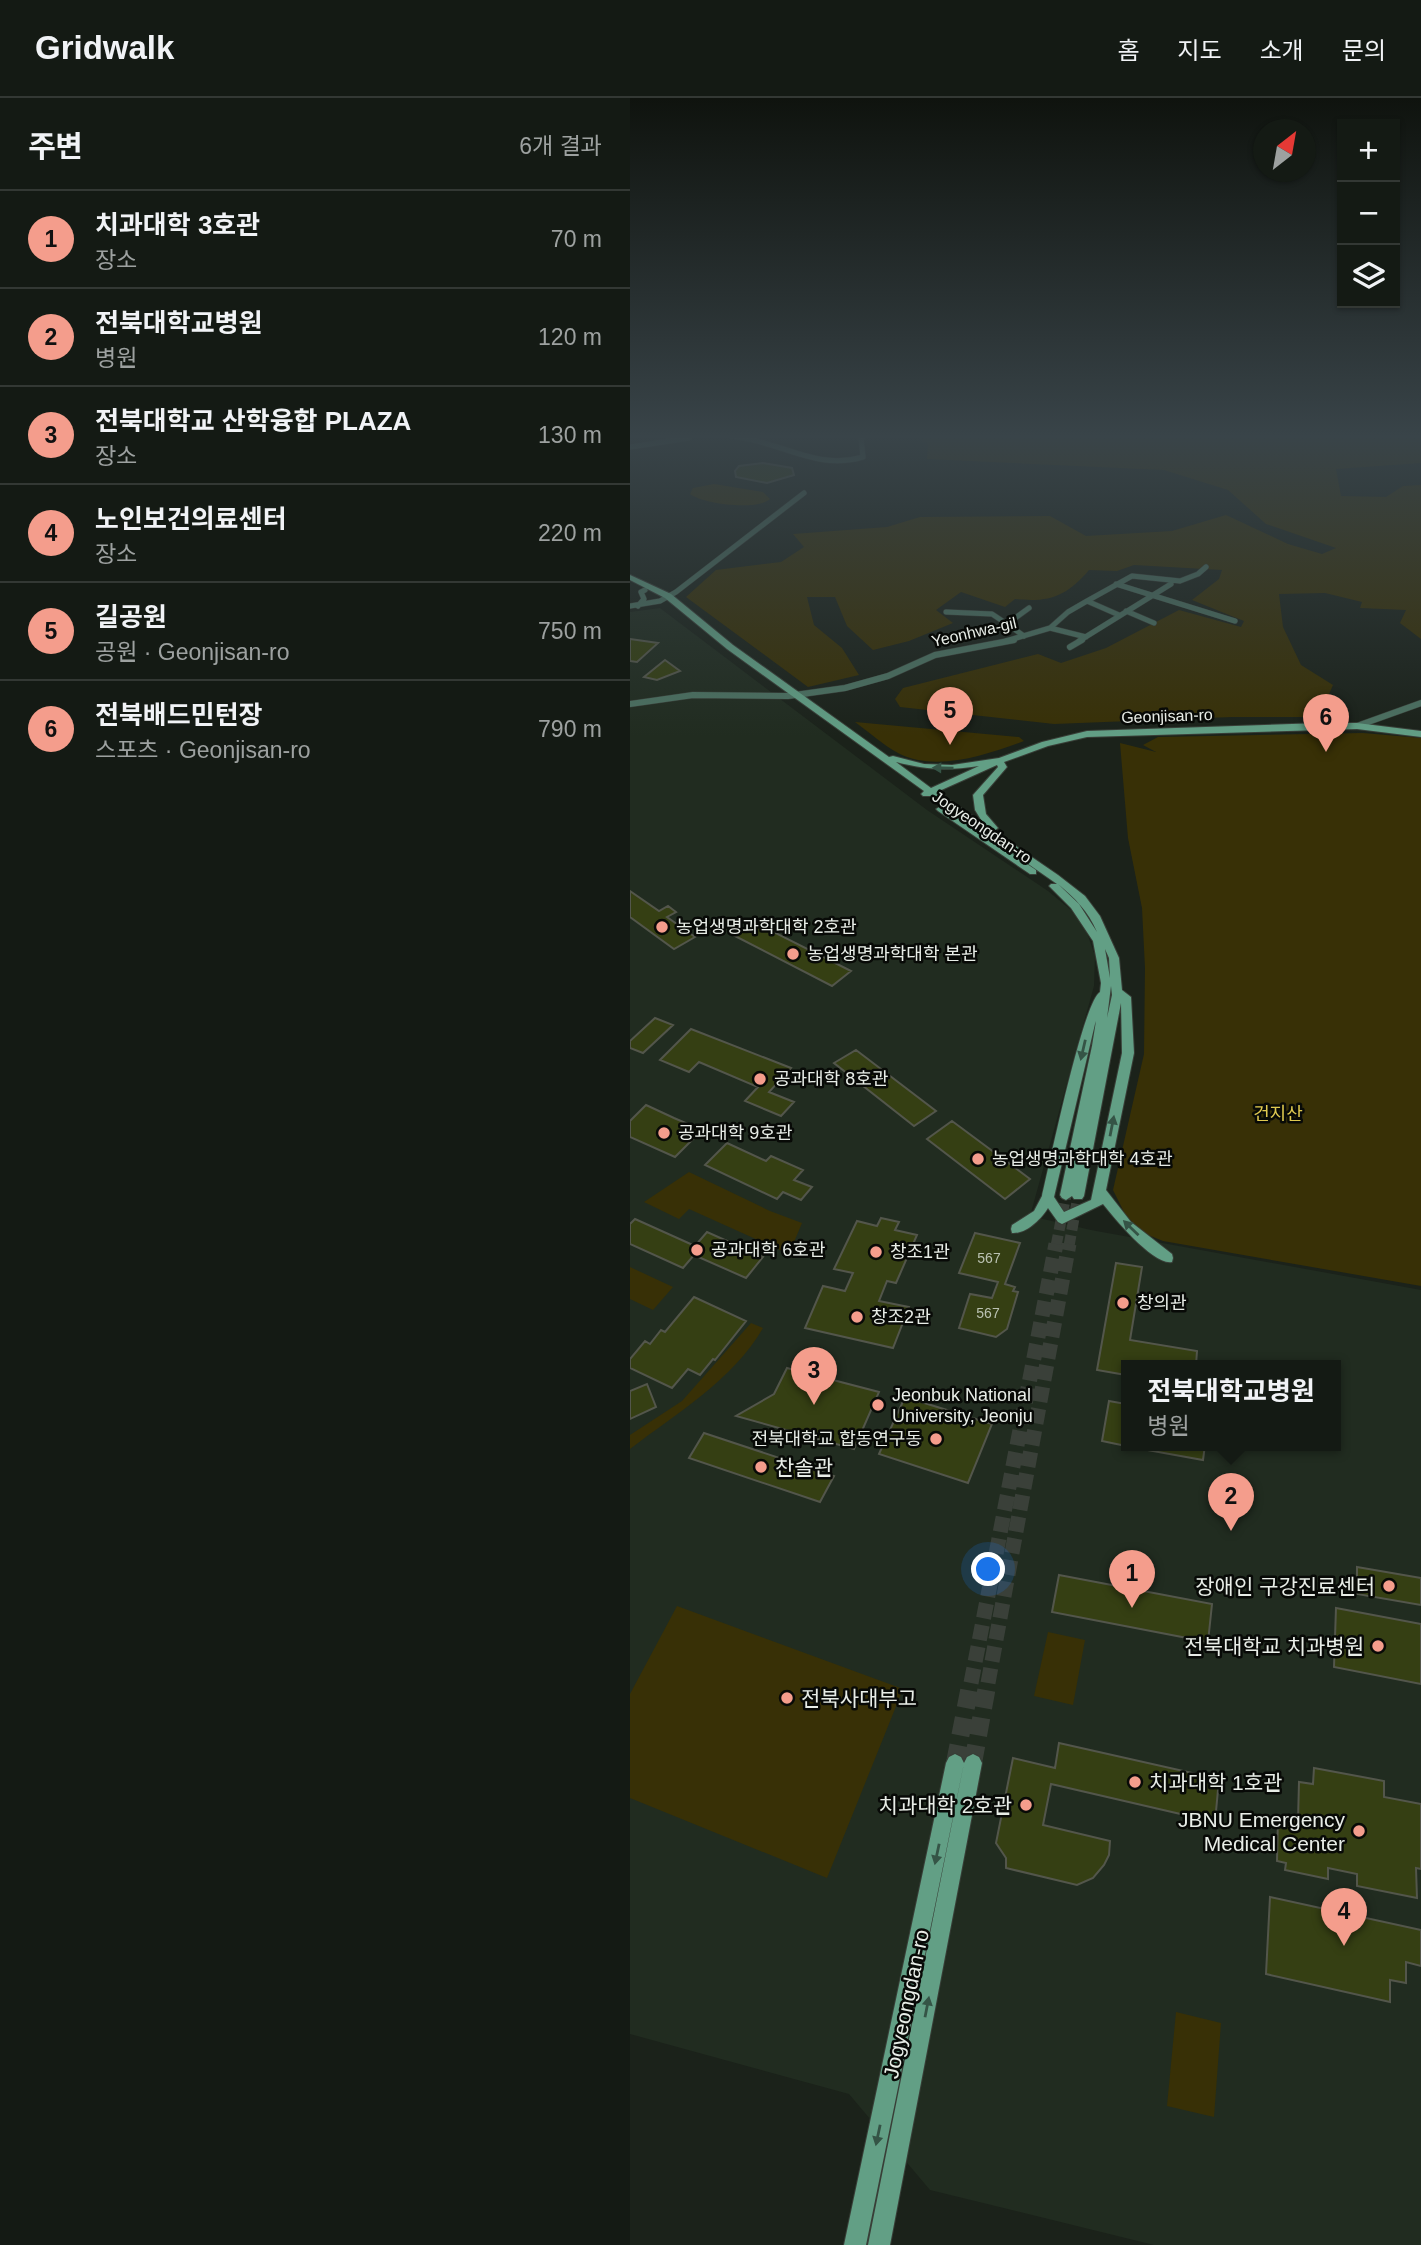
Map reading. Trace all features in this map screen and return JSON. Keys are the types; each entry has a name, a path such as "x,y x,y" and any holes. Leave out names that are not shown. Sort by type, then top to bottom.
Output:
{"street":[{"path":"630,606 664,598 748,535"},
{"path":"1070,647 1171,584 1198,575 1206,567"},
{"path":"1116,584 1132,576 1171,584"},
{"name":"Jogyeongdan-ro","path":"630,578 664,598 1063,894 1086,921 1098,941 1111,990"},
{"name":"Jogyeongdan-ro","path":"630,583 664,598"},
{"path":"1116,584 1235,621"},
{"name":"Yeonhwa-gil","path":"630,705 718,696 793,695 867,682 935,655 975,649 1049,628 1068,612 1116,584"},
{"path":"638,606 638,602 644,599 641,592 645,590"},
{"path":"1087,601 1119,615"},
{"path":"1007,624 1028,608"},
{"path":"1126,611 1154,623"},
{"path":"946,612 992,614 1024,636"},
{"path":"1049,628 1086,636"},
{"name":"Jogyeongdan-ro","path":"793,695 888,761 927,794 1007,844 1070,888 1095,916 1114,958 1108,1051 1072,1195"},
{"name":"Geonjisan-ro","path":"927,794 998,760 1055,740 1104,732 1357,726 1421,703"},
{"path":"1357,726 1421,734"},
{"path":"888,761 893,759 925,767 952,768 998,760 1003,767 978,795 978,803 983,820 1007,844"},
{"path":"1017,1229 1038,1214 1048,1197 1089,1024 1101,990 1111,990 1126,997 1128,1053 1097,1203 1062,1219 1048,1197"},
{"path":"1100,1192 1127,1226 1167,1258"},
{"name":"Jogyeongdan-ro","path":"855,2245 964,1763 879,2245"}],"shaded area":[{"name":"Jeonbuk National University, Jeonju","path":"660,608 927,810 1048,891 1071,910 1085,927 1095,956 1094,986 1030,1216 1091,1230 1421,1290 1421,2245 1154,2245 930,2190 849,2094 630,2034 630,612"}],"green space":[{"path":"794,535 1269,535 1322,554 1336,548 1299,535 1421,535 1421,639 1400,623 1406,610 1360,608 1362,602 1325,593 1279,594 1283,627 1301,665 1333,685 1319,717 1232,717 1054,724 900,707 895,699 903,688 1038,654 1061,663 1106,648 1179,610 1241,627 1244,621 1192,600 1219,579 1222,570 1134,565 1117,571 1089,570 1073,586 1056,596 1038,600 1015,599 1005,607 961,592 936,610 953,623 909,641 873,650 847,626 835,597 807,597 814,625 842,648 859,675 808,687 686,597 716,570 781,562 804,547"},
{"path":"855,722 1019,737 1024,741 978,756 929,761 898,753"},
{"name":"건지산","path":"1363,733 1421,738 1421,1286 1163,1241 1141,1232 1125,1214 1113,1190 1144,1054 1145,968 1142,908 1128,838 1120,743 1156,752 1143,745 1158,737"},
{"path":"689,1172 770,1211 802,1223 789,1254 689,1209 679,1219 644,1202"},
{"path":"630,1267 673,1287 653,1310 630,1299"},
{"path":"751,1323 763,1328 736,1364 703,1394 630,1449 630,1435 682,1401"},
{"path":"677,1606 903,1689 827,1878 630,1798 630,1694"},
{"path":"1048,1632 1085,1640 1073,1705 1034,1696"},
{"path":"1176,2012 1221,2023 1214,2117 1167,2106"}],"building":[{"path":"630,639 658,643 637,662 630,661"},
{"path":"665,660 680,671 657,680 644,677"},
{"name":"농업생명과학대학 2호관","path":"630,891 659,911 668,906 676,912 667,917 695,937 674,949 630,917"},
{"name":"농업생명과학대학 본관","path":"754,922 851,971 832,986 735,936"},
{"path":"655,1018 673,1025 643,1053 630,1048 630,1041"},
{"name":"공과대학 8호관","path":"691,1029 791,1068 769,1092 794,1102 781,1116 745,1101 758,1087 699,1062 689,1072 660,1060"},
{"path":"856,1050 936,1111 914,1126 834,1063"},
{"name":"공과대학 9호관","path":"646,1105 702,1130 675,1157 630,1137 630,1121"},
{"name":"농업생명과학대학 4호관","path":"952,1121 1030,1179 1005,1199 927,1139"},
{"path":"727,1143 766,1161 771,1156 803,1170 794,1180 812,1187 801,1200 783,1192 777,1199 705,1165"},
{"path":"881,1218 899,1222 895,1230 917,1235 896,1283 887,1281 879,1301 909,1307 893,1348 805,1328 823,1286 845,1291 853,1273 834,1269 857,1221 877,1226"},
{"name":"공과대학 6호관","path":"635,1219 695,1246 707,1232 763,1257 746,1278 694,1255 683,1268 630,1244 630,1224"},
{"path":"975,1233 1020,1243 1005,1284 1015,1287 1013,1291 1018,1292 1007,1329 996,1337 959,1328 970,1294 992,1298 998,1282 959,1273"},
{"name":"창의관","path":"1116,1263 1142,1267 1130,1340 1197,1351 1196,1360 1121,1360 1121,1374 1097,1370"},
{"path":"694,1297 746,1321 715,1360 713,1359 700,1375 688,1369 672,1388 630,1368 630,1359 645,1341 650,1344 661,1330 665,1332"},
{"path":"787,1368 879,1392 854,1449 736,1416 774,1394"},
{"path":"647,1384 656,1407 630,1419 630,1391"},
{"name":"전북대학교 합동연구동","path":"905,1397 992,1424 968,1483 879,1454"},
{"path":"1109,1401 1121,1403 1121,1445 1102,1441"},
{"name":"찬솔관","path":"704,1433 834,1476 820,1502 689,1458"},
{"path":"1153,1451 1204,1451 1203,1460"},
{"name":"장애인 구강진료센터","path":"1357,1567 1421,1578 1421,1605 1357,1594"},
{"path":"1059,1575 1212,1604 1208,1642 1052,1612"},
{"name":"전북대학교 치과병원","path":"1336,1608 1421,1624 1421,1684 1334,1667"},
{"path":"1059,1743 1219,1779 1215,1822 1051,1784 1043,1825 1110,1841 1109,1855 1104,1865 1093,1878 1077,1885 1006,1868 1006,1858 996,1843 1013,1758 1055,1768"},
{"name":"JBNU Emergency Medical Center","path":"1314,1768 1384,1781 1384,1797 1421,1804 1421,1869 1416,1868 1417,1898 1357,1886 1357,1874 1328,1868 1328,1879 1285,1870 1286,1863 1277,1861 1278,1817 1298,1821 1299,1782 1313,1784"},
{"path":"1270,1897 1421,1930 1421,1966 1406,1962 1406,1983 1390,1980 1390,2002 1266,1974"}],"tunnel":[{"path":"1056,1246 1066,1195"},
{"path":"1069,1246 1078,1196"},
{"path":"971,1683 1056,1244"},
{"path":"988,1683 1069,1244"},
{"path":"955,1763 971,1681"},
{"path":"973,1763 988,1681"}],"place":[{"name":"길공원","path":"950,745"},
{"name":"전북배드민턴장","path":"1326,752"},
{"name":"농업생명과학대학 2호관","path":"662,927"},
{"name":"농업생명과학대학 본관","path":"793,954"},
{"name":"공과대학 8호관","path":"760,1079"},
{"name":"공과대학 9호관","path":"664,1133"},
{"name":"농업생명과학대학 4호관","path":"978,1159"},
{"name":"공과대학 6호관","path":"697,1250"},
{"name":"창조1관","path":"876,1252"},
{"name":"창의관","path":"1123,1303"},
{"name":"창조2관","path":"857,1317"},
{"name":"전북대학교 산학융합 PLAZA","path":"814,1405"},
{"name":"Jeonbuk National University, Jeonju","path":"878,1405"},
{"name":"전북대학교 합동연구동","path":"936,1439"},
{"name":"찬솔관","path":"761,1467"},
{"name":"전북대학교병원","path":"1231,1531"},
{"name":"장애인 구강진료센터","path":"1389,1586"},
{"name":"치과대학 3호관","path":"1132,1608"},
{"name":"전북대학교 치과병원","path":"1378,1646"},
{"name":"전북사대부고","path":"787,1698"},
{"name":"치과대학 1호관","path":"1135,1782"},
{"name":"치과대학 2호관","path":"1026,1805"},
{"name":"JBNU Emergency Medical Center","path":"1359,1831"},
{"name":"노인보건의료센터","path":"1344,1946"}]}
